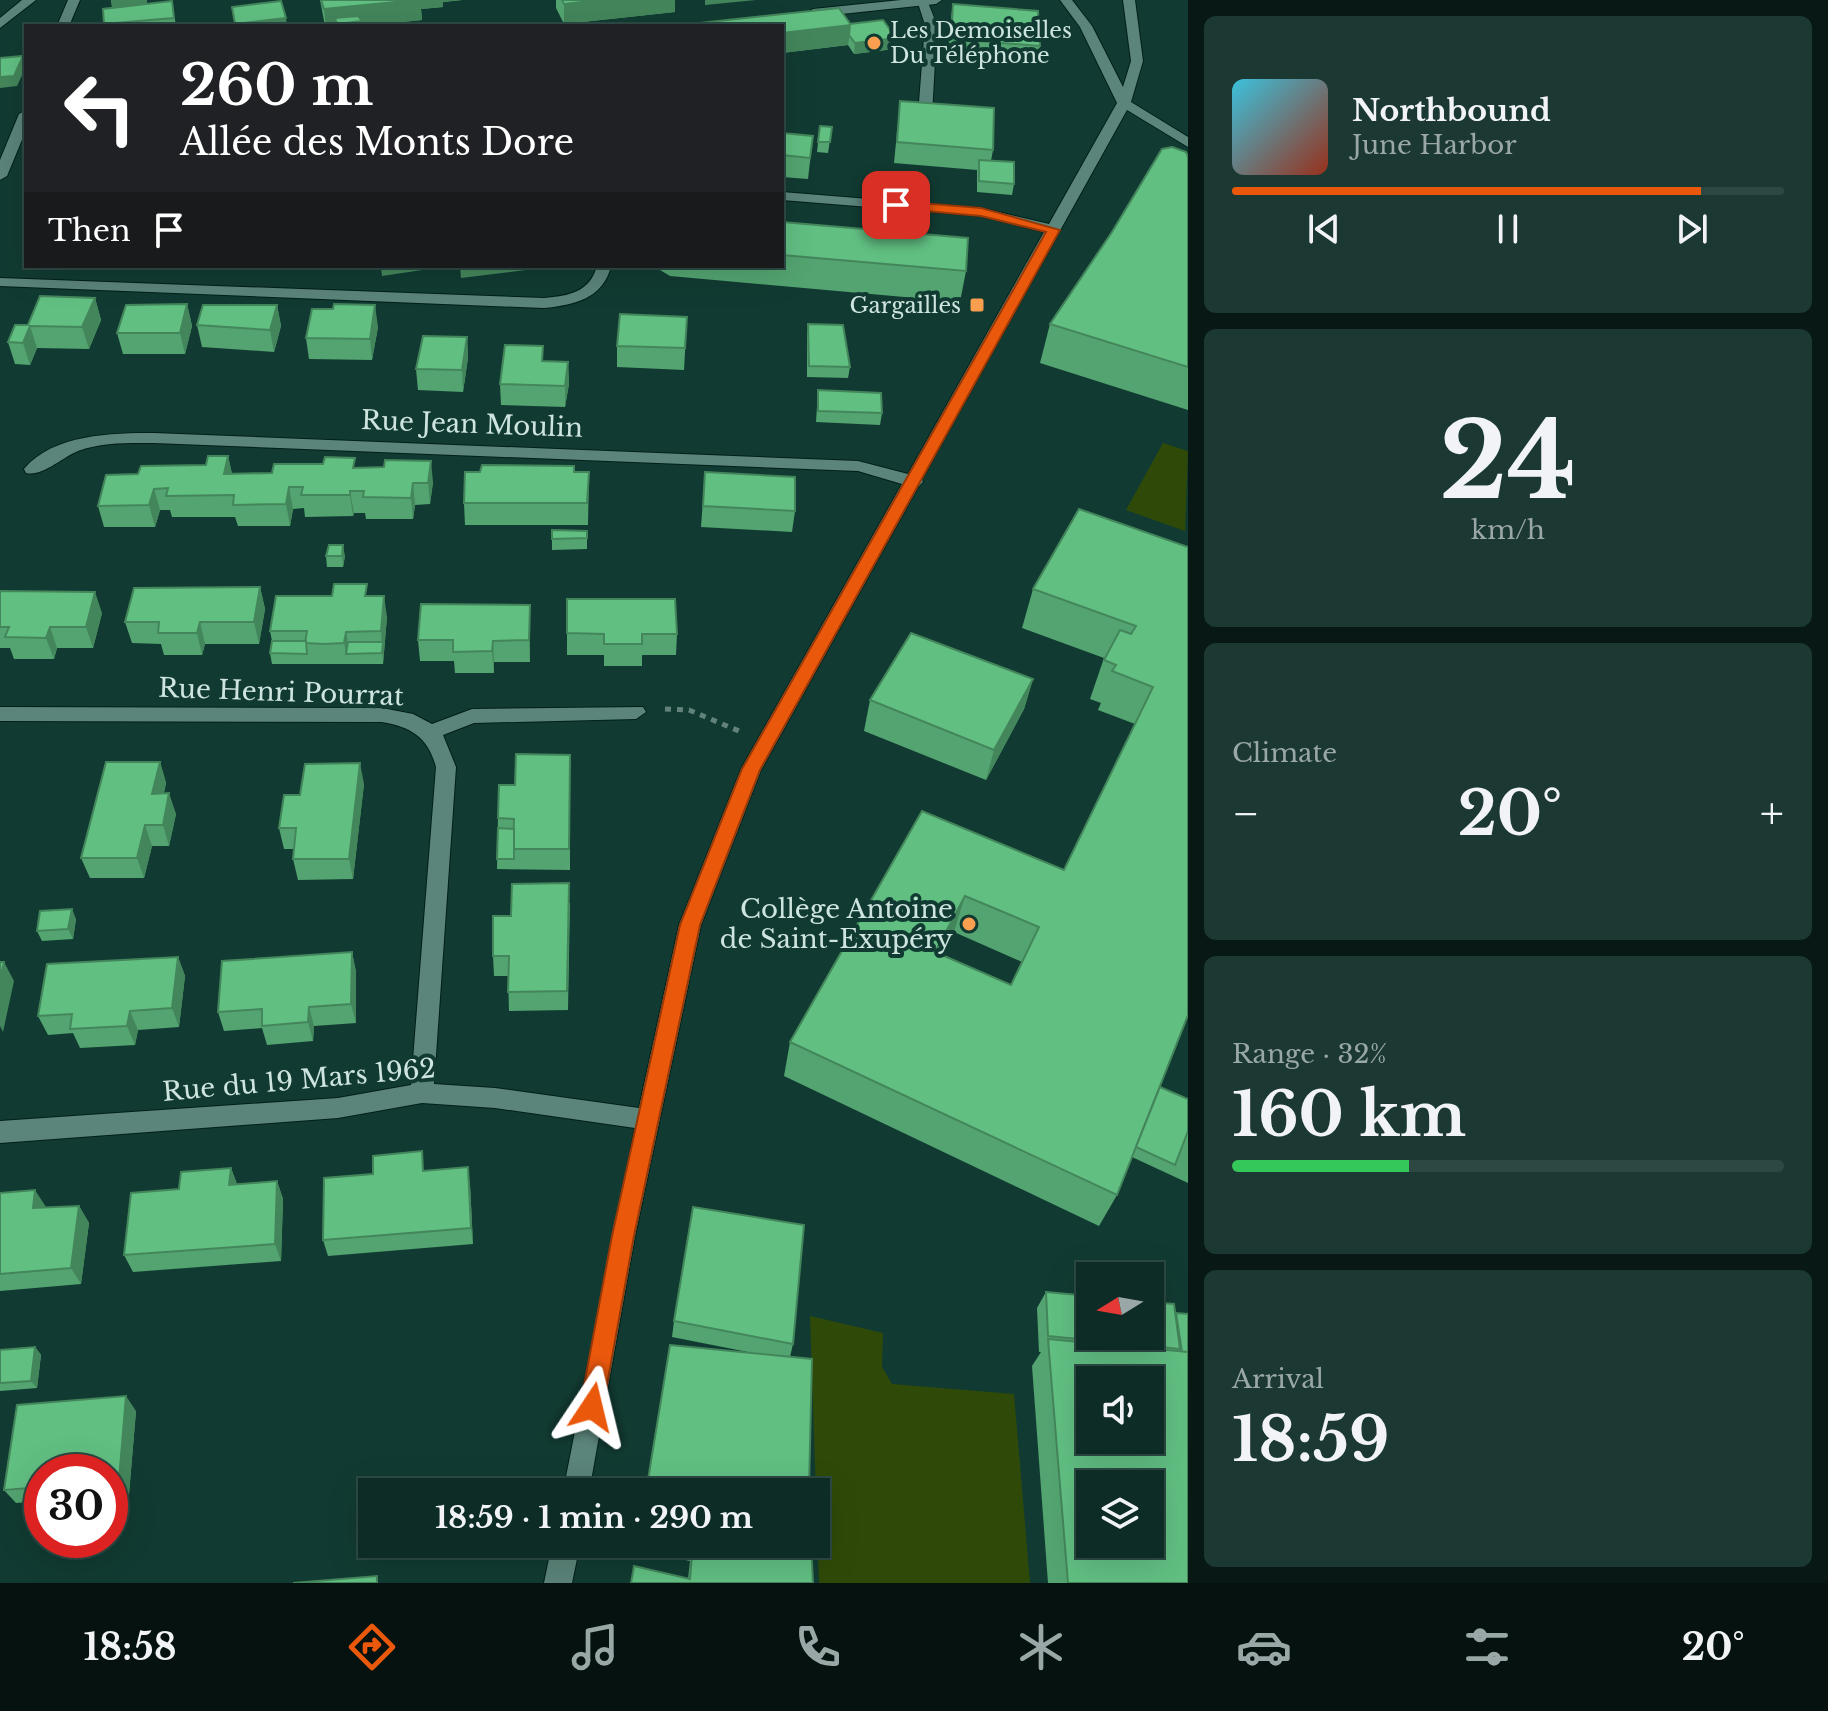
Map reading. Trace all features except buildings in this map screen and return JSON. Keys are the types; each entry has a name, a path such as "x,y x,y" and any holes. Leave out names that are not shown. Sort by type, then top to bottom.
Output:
{"street":[{"path":"0,24 30,0"},
{"path":"64,24 74,0"},
{"path":"1066,0 1086,26 1124,103 1188,143"},
{"path":"579,1478 623,1236 690,925 751,769 915,482 1124,103 1137,61 1129,0"},
{"path":"801,15 929,1 931,25 925,115"},
{"path":"0,176 24,119"},
{"path":"784,196 981,212 1054,230"},
{"path":"0,282 544,303 586,294 599,283 603,268"},
{"name":"Rue Jean Moulin","path":"32,469 66,447 110,438 154,438 858,466 915,482"},
{"path":"431,732 472,716 636,712"},
{"name":"Rue Henri Pourrat","path":"0,714 382,715 409,718 431,732 443,749 446,767 422,1093"},
{"name":"Rue du 19 Mars 1962","path":"0,1132 338,1108 422,1093 495,1098 650,1120"},
{"path":"558,1583 563,1558"}],"path":[{"path":"689,710 720,723"}],"green space":[{"path":"1163,443 1188,451 1185,531 1126,510"},
{"path":"810,1316 883,1333 882,1367 892,1384 1014,1394 1030,1583 819,1583 818,1558 830,1558 830,1478 815,1478"}],"place":[{"name":"Les Demoiselles Du Téléphone","path":"874,43"},
{"name":"Gargailles","path":"977,305"},
{"name":"Collège Antoine de Saint-Exupéry","path":"969,924"}],"route":[{"path":"592,1407 623,1236 690,925 751,769 1054,230 981,212 896,205"}]}
